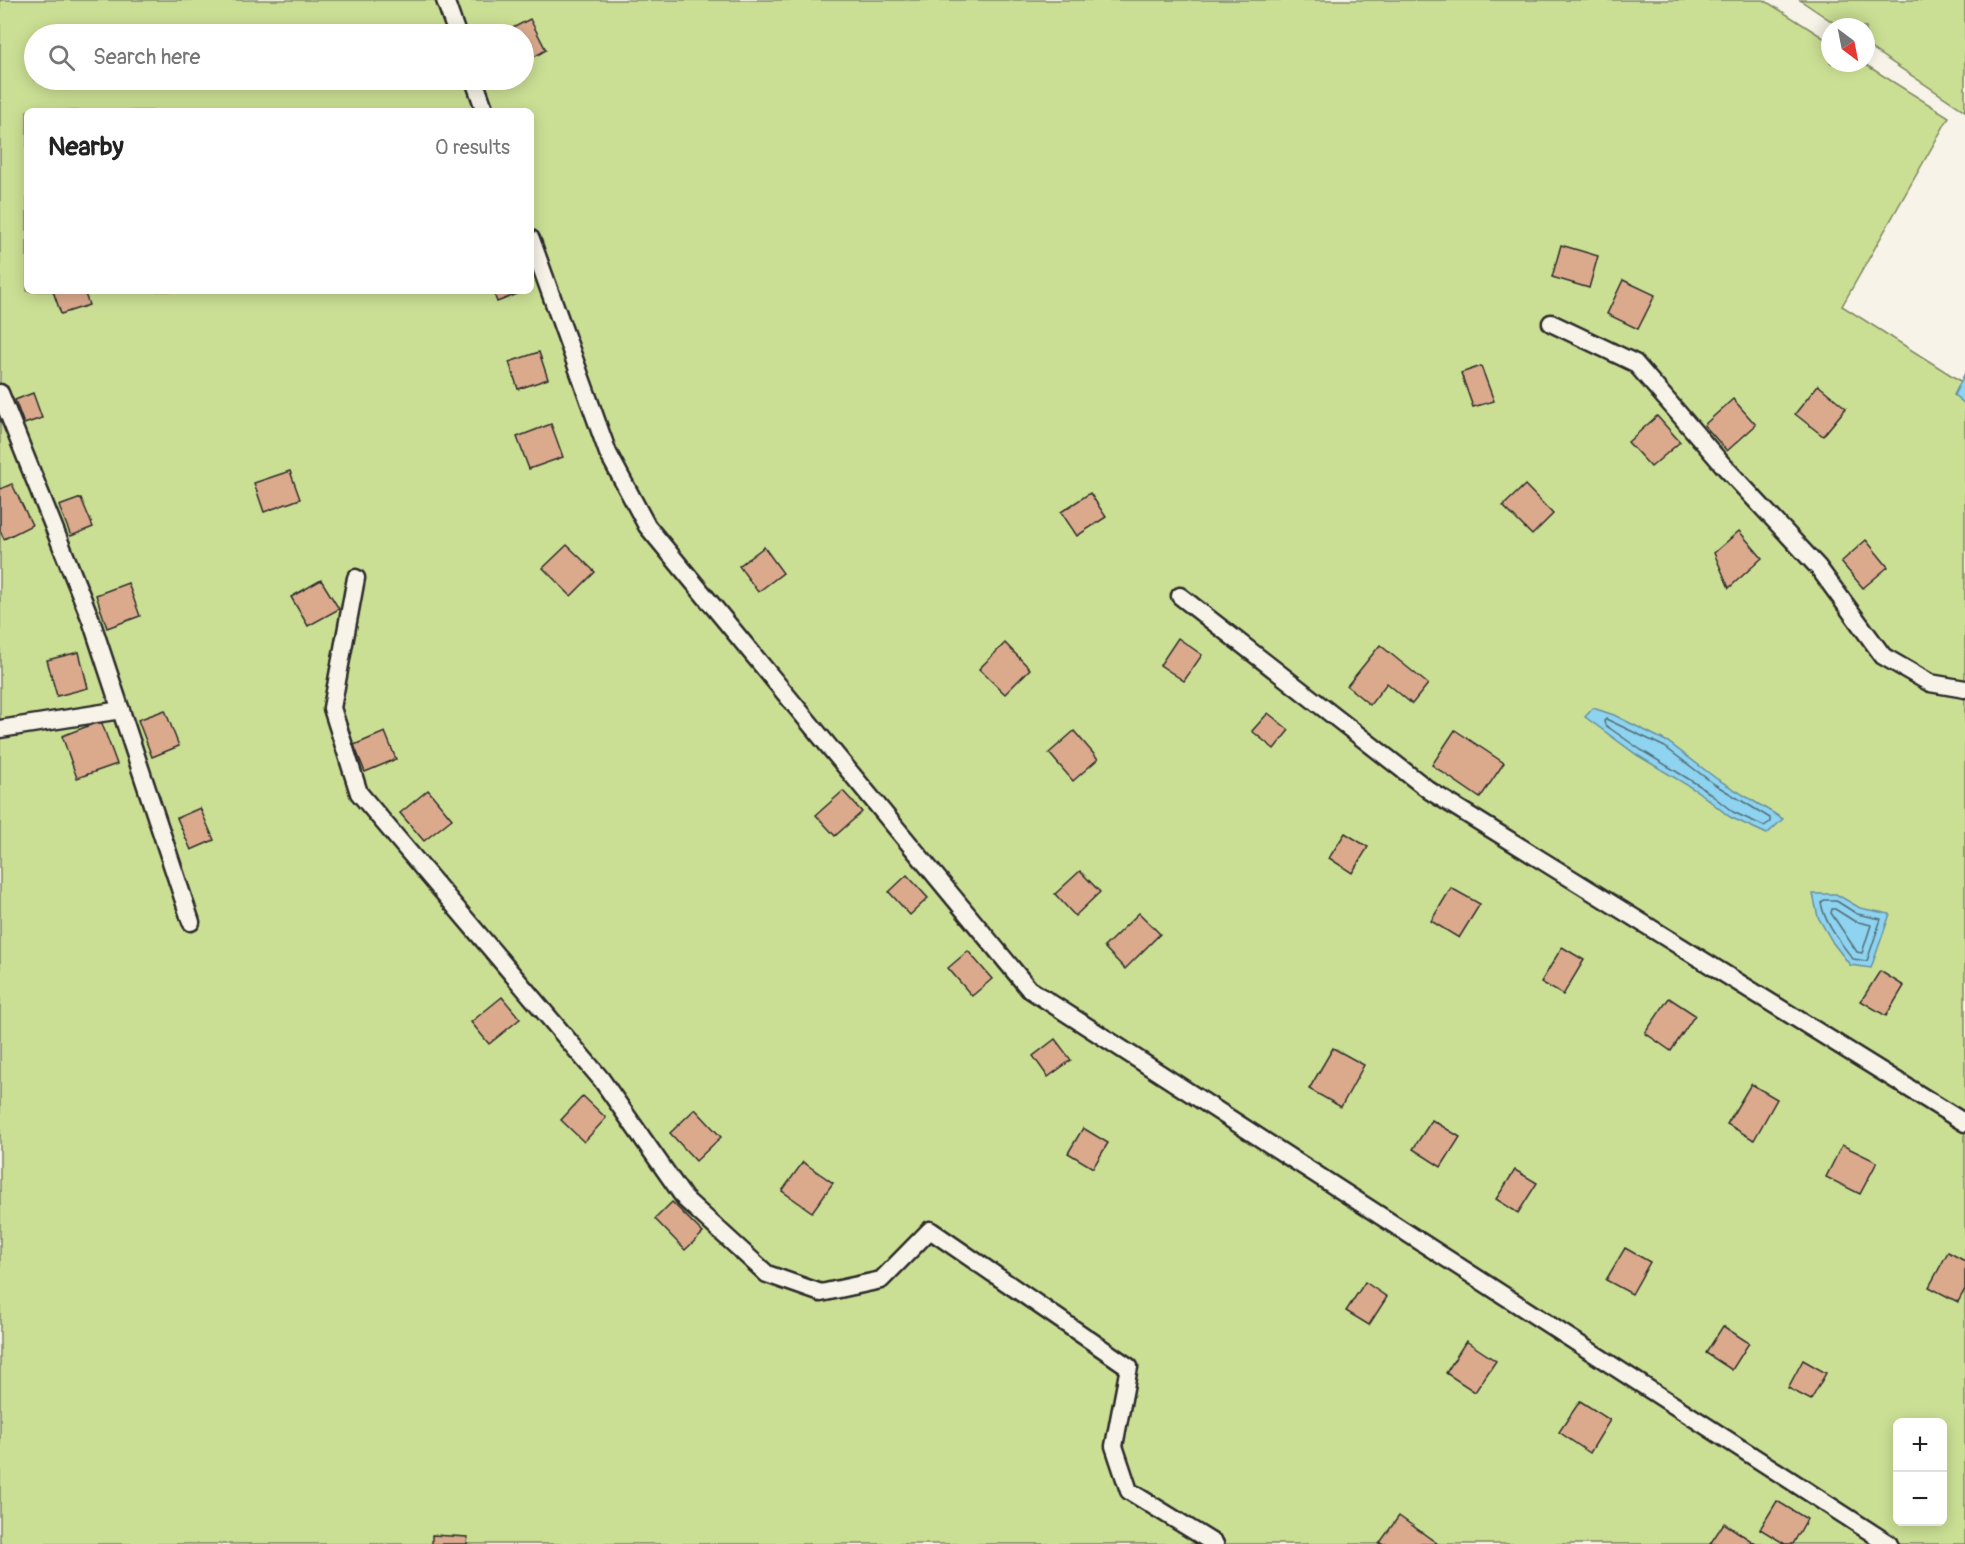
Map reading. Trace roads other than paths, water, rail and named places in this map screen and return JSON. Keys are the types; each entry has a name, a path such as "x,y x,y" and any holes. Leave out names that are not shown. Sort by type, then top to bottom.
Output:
{"lane":[{"path":"445,0 453,24"},
{"path":"478,90 484,108"},
{"path":"534,246 608,453 647,526 1029,989 1889,1544"},
{"path":"1551,323 1635,363 1723,465 1818,567 1883,656 1930,683 1965,689"},
{"path":"0,393 90,620 191,922"},
{"path":"356,578 332,708 359,794 601,1079 685,1199 767,1274 821,1293 880,1280 930,1230 1129,1367 1114,1446 1129,1491 1215,1544"},
{"path":"1180,596 1430,791 1965,1123"},
{"path":"0,729 121,710"}],"water":[{"path":"1965,373 1965,404 1954,395"},
{"path":"1593,708 1614,715 1668,742 1717,779 1783,819 1767,834 1730,817 1697,791 1637,755 1585,717"},
{"path":"1813,894 1836,894 1860,908 1890,914 1871,968 1850,965 1833,943 1818,917"}]}
